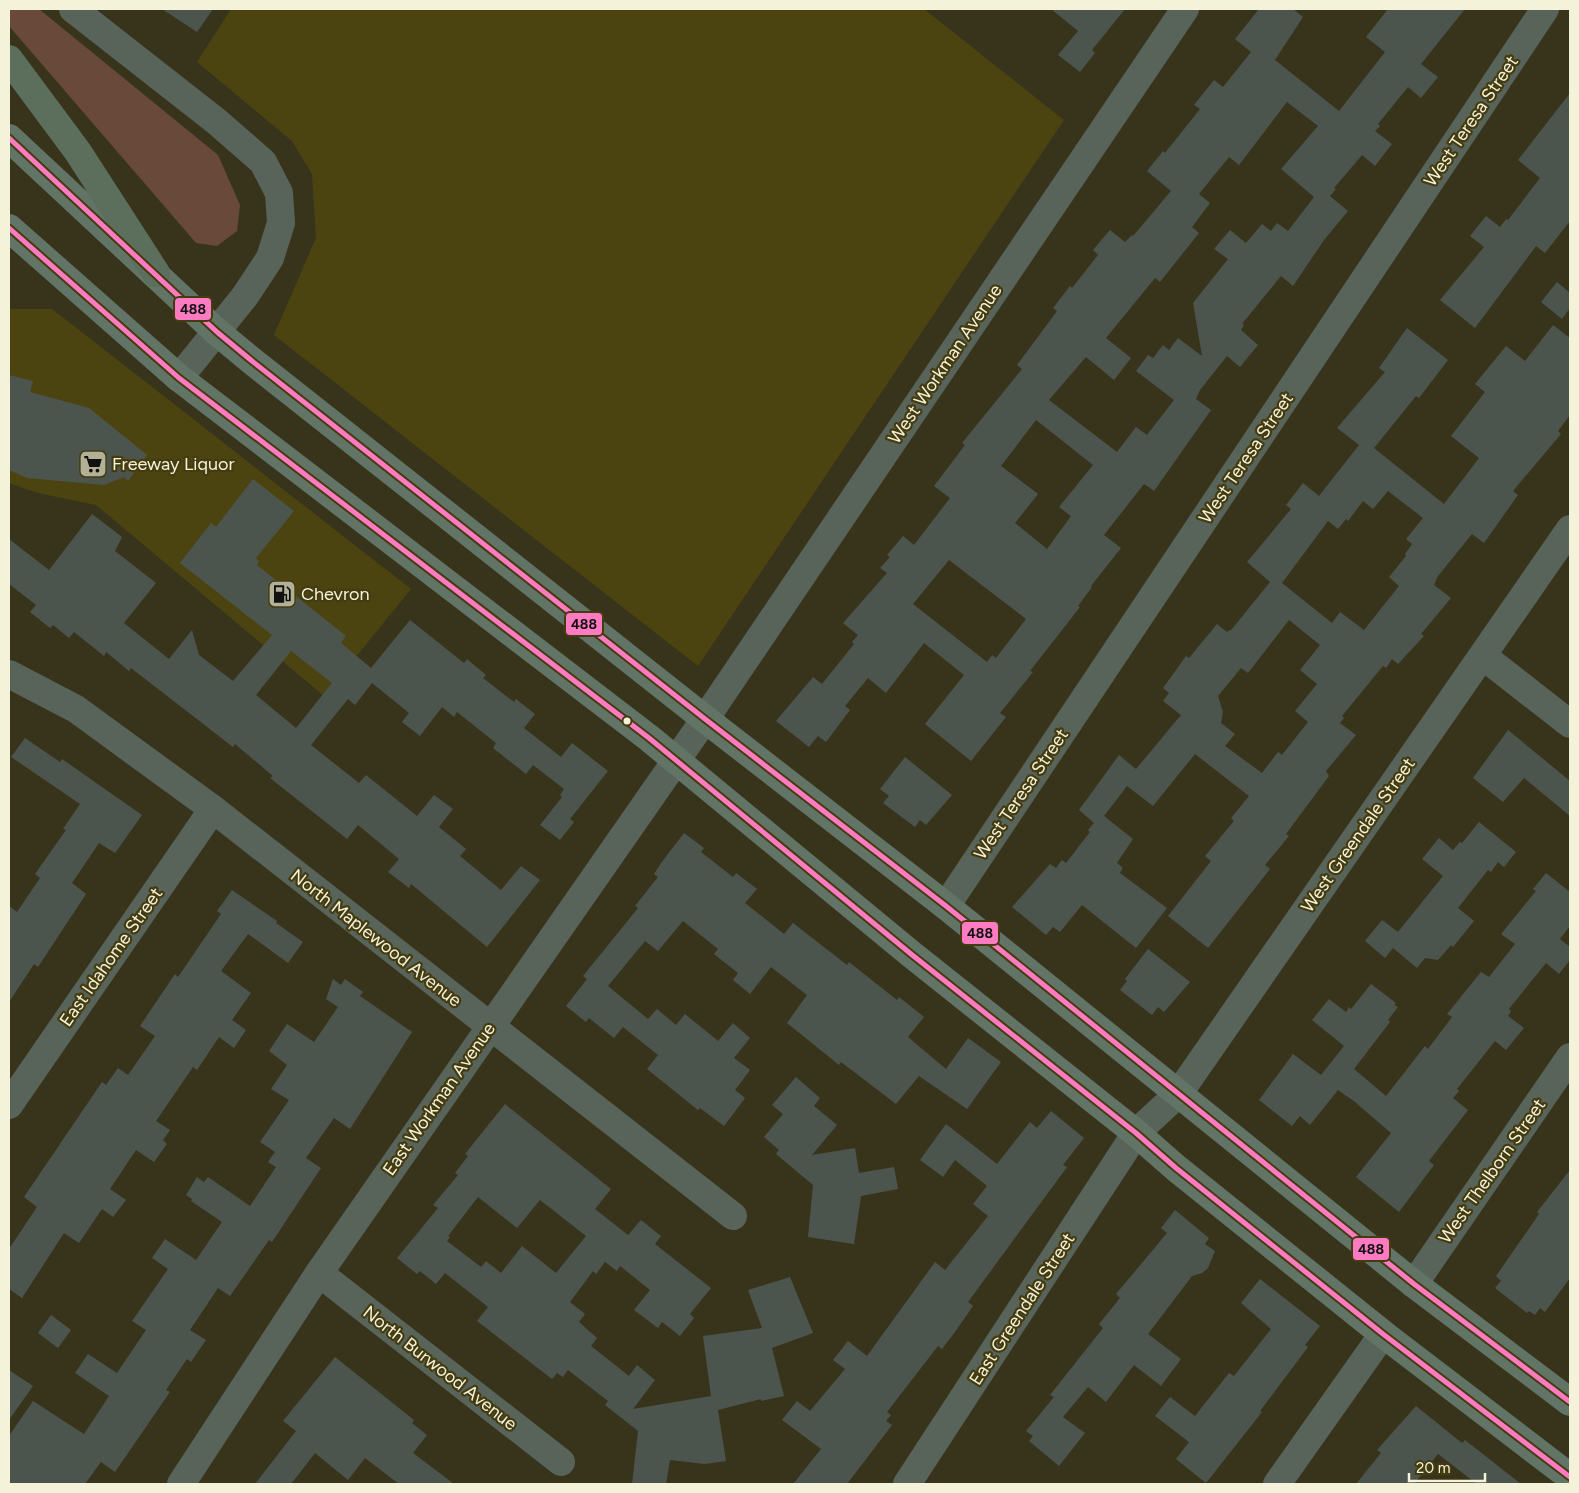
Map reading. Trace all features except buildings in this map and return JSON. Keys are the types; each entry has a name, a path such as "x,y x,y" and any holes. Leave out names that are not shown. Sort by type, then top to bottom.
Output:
{"highway":[{"path":"9,59 78,152 156,273"}],"main road":[{"path":"9,138 156,273 217,332 705,719 946,906 1414,1284 1570,1402"},
{"path":"9,228 179,378 677,760 911,954 1136,1133 1176,1168 1383,1334 1570,1477"}],"street":[{"path":"73,9 216,121 263,162 279,193 281,223 270,258 217,332 179,378"},
{"name":"West Workman Avenue","path":"705,719 1185,9"},
{"name":"West Teresa Street","path":"946,906 1545,9"},
{"name":"West Greendale Street","path":"1136,1133 1179,1093 1570,529"},
{"path":"1483,656 1570,724"},
{"name":"North Maplewood Avenue","path":"9,674 76,709 213,809 732,1216"},
{"name":"East Workman Avenue","path":"181,1484 319,1273 705,719"},
{"name":"East Idahome Street","path":"9,1105 213,809"},
{"name":"West Thelborn Street","path":"1414,1284 1570,1057"},
{"name":"East Greendale Street","path":"907,1484 1136,1133"},
{"name":"North Burwood Avenue","path":"319,1273 562,1462"},
{"path":"1277,1484 1383,1334"}],"shaded area":[{"path":"9,9 39,9 218,155 240,205 237,231 217,246 196,243 9,26"},
{"path":"231,9 924,9 1064,120 698,666 274,335 316,238 312,174 292,141 197,62"},
{"path":"9,309 52,309 411,589 324,696 96,505 38,493 9,483"}],"transit line":[{"name":"488","path":"9,138 217,332 252,361 705,719 946,906 1414,1284 1570,1402"},
{"name":"488","path":"9,228 179,378 649,738 911,954 1136,1133 1176,1168 1383,1334 1570,1477"}],"place":[{"name":"Freeway Liquor","path":"93,464"},
{"name":"Chevron","path":"282,594"}]}
